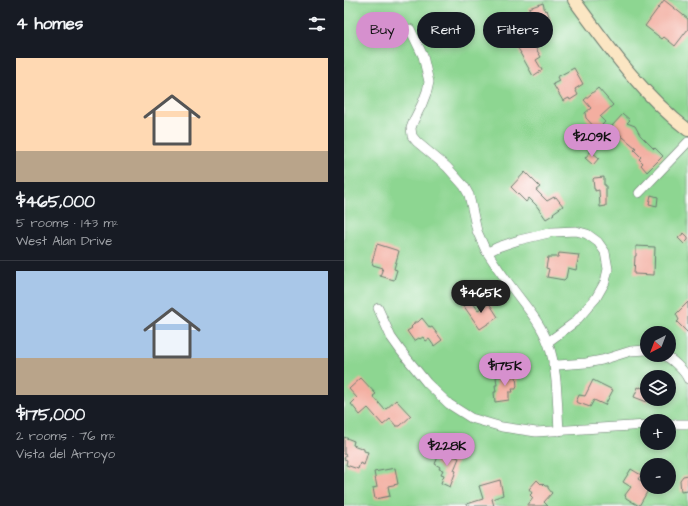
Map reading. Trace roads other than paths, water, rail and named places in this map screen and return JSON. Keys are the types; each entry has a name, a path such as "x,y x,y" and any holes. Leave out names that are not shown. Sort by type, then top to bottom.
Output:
{"main road":[{"path":"574,0 626,68 652,99 688,130"}],"street":[{"path":"410,29 423,56 429,82 411,128 412,136 447,167 464,186 469,195 478,231 487,252 543,330 548,342 556,376 559,431"},
{"path":"639,193 688,142"},
{"path":"487,252 519,240 553,232 576,231 587,234 598,242 605,252 608,269 606,282 596,298 575,322 548,342"},
{"path":"378,308 391,337 427,382 449,404 471,418 502,427 536,432 640,425"},
{"path":"554,364 586,363 602,360 631,351 640,350"},
{"path":"673,362 687,376 688,379"},
{"path":"676,424 688,424"}]}
